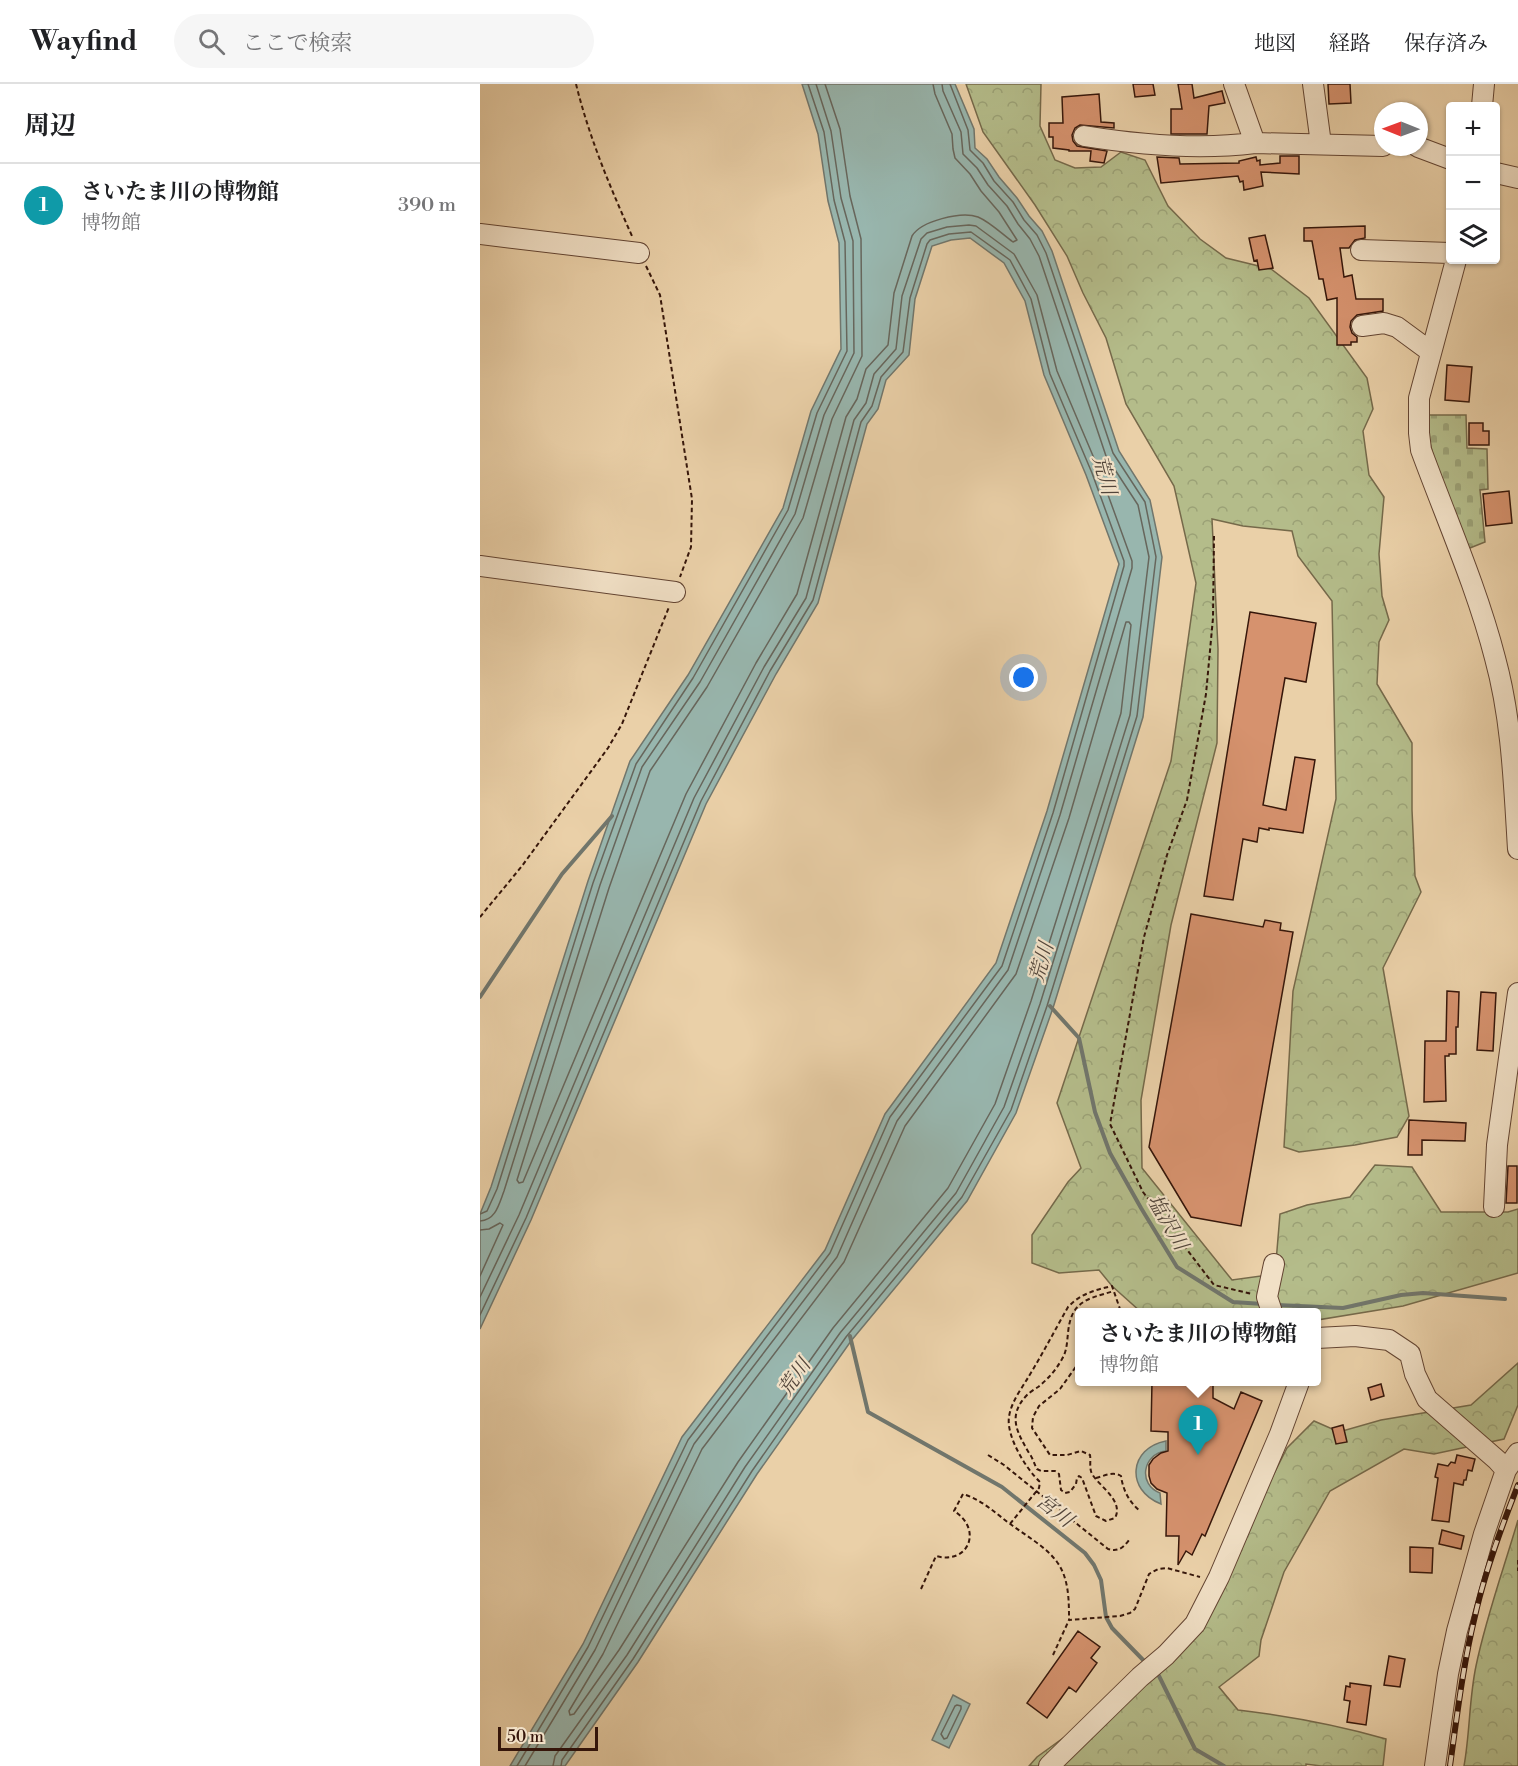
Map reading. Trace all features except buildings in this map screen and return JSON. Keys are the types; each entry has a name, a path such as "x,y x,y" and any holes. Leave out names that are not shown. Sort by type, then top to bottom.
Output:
{"street":[{"path":"1234,84 1255,143"},
{"path":"1313,84 1321,144"},
{"path":"1482,102 1484,84"},
{"path":"1084,136 1132,144 1228,146 1255,143 1374,146"},
{"path":"1428,150 1446,157"},
{"path":"1500,174 1518,178"},
{"path":"480,234 639,253"},
{"path":"1362,250 1446,253"},
{"path":"1455,264 1419,398 1419,433 1421,450 1486,625 1514,725 1518,849"},
{"path":"1362,326 1384,322 1397,327 1431,352"},
{"path":"480,566 675,592"},
{"path":"1494,1207 1497,1145 1514,1047 1518,993"},
{"path":"1269,1305 1274,1264"},
{"path":"1321,1338 1356,1336 1389,1340 1410,1354 1415,1374 1427,1399 1506,1470"},
{"path":"1048,1766 1195,1624 1215,1584 1280,1434 1298,1386"},
{"path":"1435,1766 1448,1674 1457,1631 1484,1534 1506,1470 1518,1454"}],"path":[{"path":"480,917 522,866 608,748 622,724 691,547 692,499 660,295 612,191 583,113 576,84"},
{"path":"1214,536 1213,618 1206,694 1190,788 1167,855 1144,937 1110,1124 1143,1192 1214,1285 1269,1305"},
{"path":"1010,1524 1036,1491 1040,1482 1023,1461 1011,1435 1008,1424 1011,1409 1074,1300 1093,1291 1112,1286 1120,1308"},
{"path":"1076,1308 1081,1302 1114,1291"},
{"path":"1075,1309 1069,1323 1064,1357 1055,1371 1027,1395 1017,1413 1016,1421 1019,1437 1037,1469 1055,1471 1059,1474 1061,1490 1065,1493 1070,1492 1079,1476 1082,1478 1096,1516 1106,1521 1111,1520 1118,1513 1117,1506 1090,1467 1090,1455 1081,1451 1067,1455 1050,1455 1032,1428 1033,1417 1039,1406 1060,1389 1075,1368"},
{"path":"988,1455 1004,1465 1108,1549 1120,1550 1129,1540"},
{"path":"1096,1478 1117,1473 1128,1498 1140,1511"},
{"path":"921,1590 936,1556 954,1557 964,1551 968,1545 969,1527 966,1520 954,1511 963,1494 972,1497 990,1507 1058,1562 1067,1586 1069,1620 1053,1655"},
{"path":"1518,1560 1518,1571"},
{"path":"1069,1620 1120,1616 1130,1613 1135,1609 1149,1574 1158,1569 1167,1568 1198,1576 1215,1584"}],"green space":[{"path":"966,84 1041,84 1040,126 1055,160 1075,168 1101,167 1121,152 1145,160 1168,206 1200,239 1226,258 1271,269 1309,298 1367,378 1373,409 1363,431 1369,475 1384,497 1379,554 1382,596 1389,620 1379,642 1377,684 1412,743 1415,876 1421,892 1383,968 1409,1116 1397,1137 1299,1152 1284,1147 1293,991 1336,799 1332,601 1298,556 1292,531 1243,526 1212,519 1218,649 1217,743 1171,925 1141,1100 1142,1168 1232,1280 1275,1274 1280,1214 1307,1205 1350,1197 1375,1165 1412,1167 1441,1212 1508,1212 1518,1209 1518,1273 1403,1306 1321,1319 1321,1308 1137,1308 1112,1286 1099,1270 1059,1273 1032,1263 1032,1235 1068,1182 1081,1168 1057,1103 1171,761 1196,583 1174,486 1126,404 1106,338 1067,256 1035,205 983,132"},
{"path":"1429,415 1466,415 1467,448 1487,449 1488,489 1480,490 1485,542 1465,550 1434,460 1428,425"},
{"path":"1518,1363 1518,1405 1504,1439 1434,1454 1404,1449 1330,1491 1284,1572 1261,1640 1259,1656 1219,1687 1238,1710 1349,1729 1386,1739 1383,1766 1306,1764 1306,1766 1029,1766 1037,1757 1188,1642 1287,1448 1314,1421 1339,1432 1381,1420 1471,1405"},
{"path":"1518,1520 1518,1766 1464,1766 1476,1666"}],"water":[{"name":"荒川","path":"802,84 955,84 974,129 975,148 987,159 1042,231 1052,251 1119,451 1150,500 1162,557 1143,717 1053,1008 1016,1113 967,1201 851,1341 757,1474 638,1662 565,1766 510,1766 583,1644 682,1437 825,1250 885,1114 996,963 1047,811 1119,564 1086,475 1044,375 1025,301 1004,263 970,238 951,240 932,246 915,299 909,355 886,380 878,409 867,424 818,603 776,674 706,804 531,1220 480,1329 480,1214 491,1187 588,881 630,761 688,675 783,508 811,411 841,349 839,243 828,201 818,134"},
{"path":"1166,1441 1166,1451 1152,1458 1146,1470 1148,1483 1160,1493 1161,1504 1149,1498 1141,1489 1136,1470 1145,1452 1154,1445"},
{"path":"953,1695 970,1704 949,1748 932,1740"}],"waterway":[{"path":"480,997 562,874 612,816"},
{"name":"塩沢川","path":"1050,1006 1079,1038 1095,1112 1110,1153 1177,1267 1233,1302 1263,1304"},
{"name":"塩沢川","path":"1277,1305 1343,1308 1401,1295 1423,1293 1505,1299"},
{"name":"宮川","path":"850,1336 868,1412 1002,1487 1085,1553 1101,1580 1106,1617 1112,1628 1147,1664"},
{"name":"宮川","path":"1154,1671 1159,1676 1195,1749 1224,1766"}],"railway":[{"path":"1450,1766 1464,1672 1479,1599 1518,1485"}],"place":[{"name":"さいたま川の博物館","path":"1198,1455"}]}
